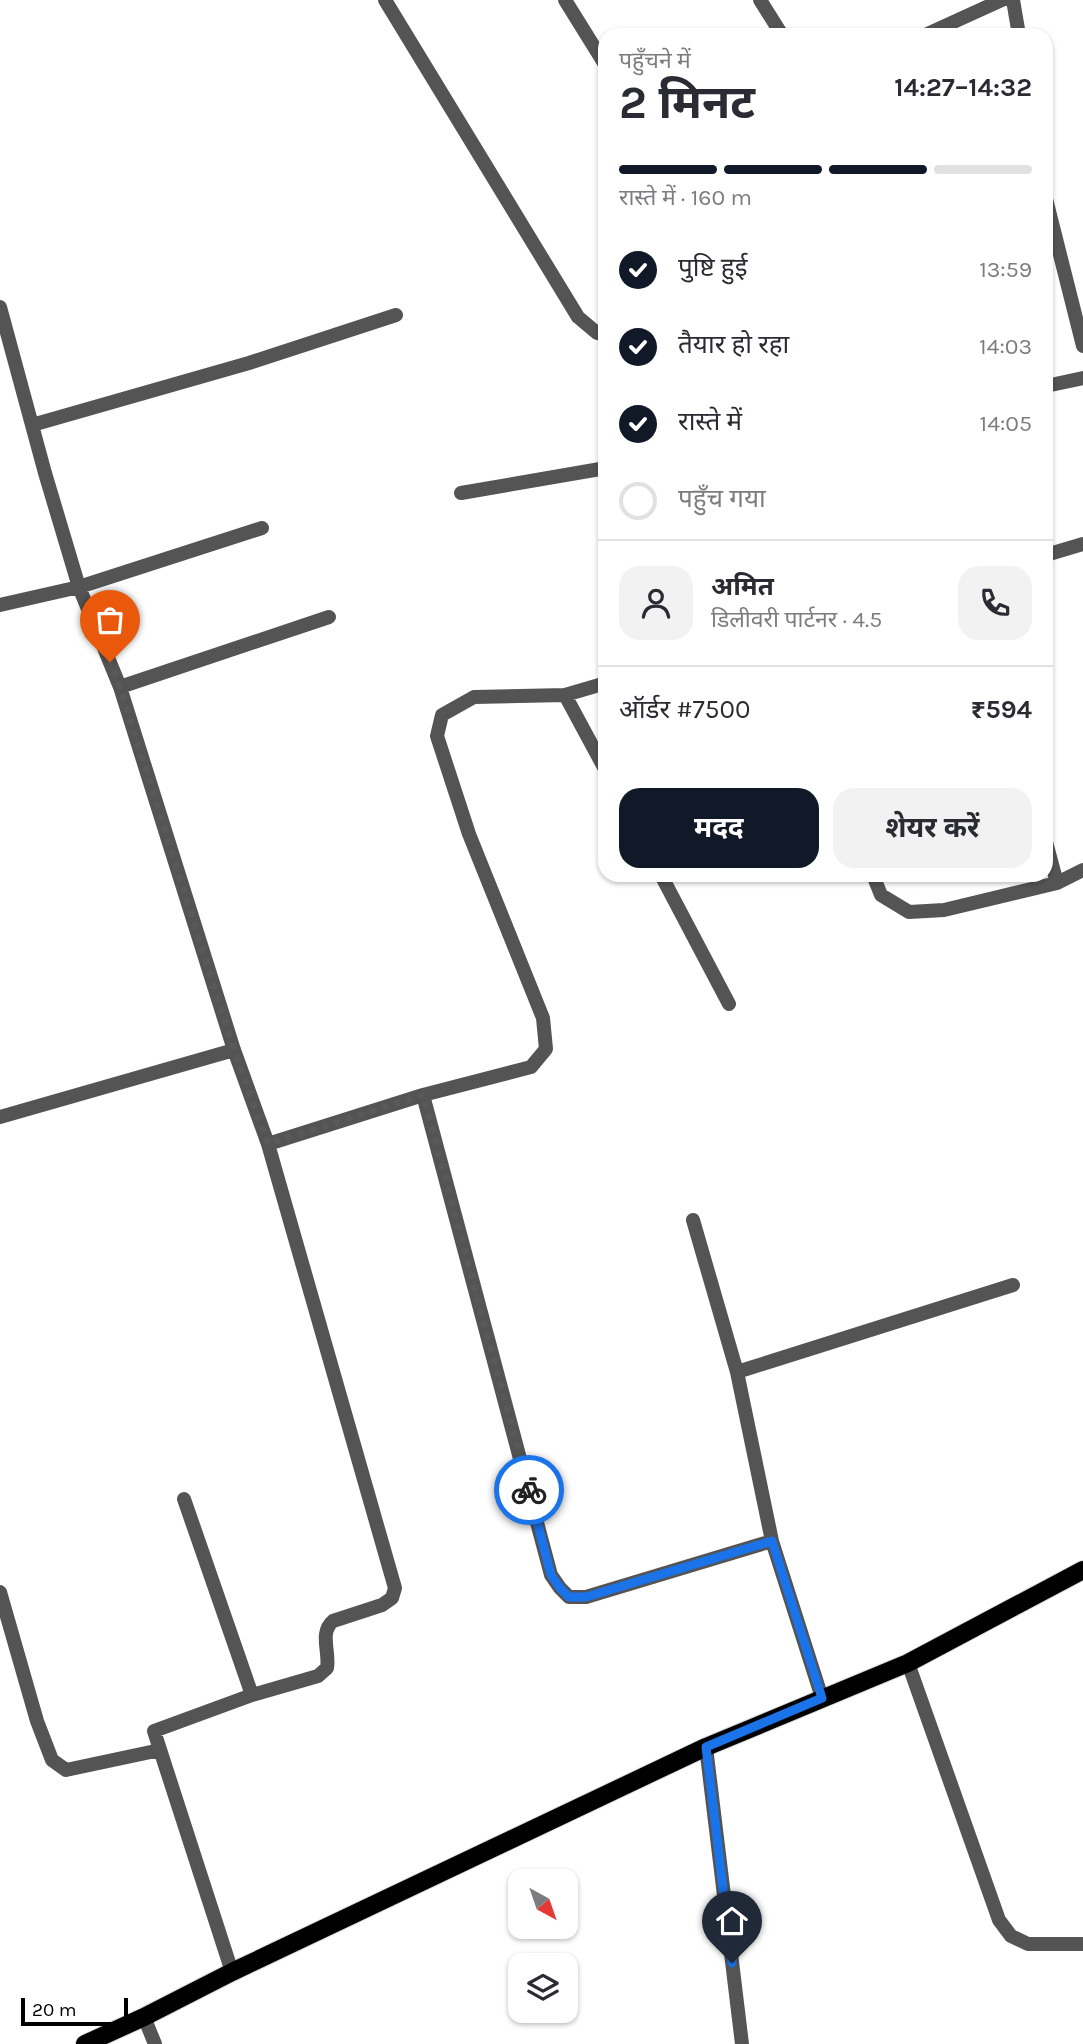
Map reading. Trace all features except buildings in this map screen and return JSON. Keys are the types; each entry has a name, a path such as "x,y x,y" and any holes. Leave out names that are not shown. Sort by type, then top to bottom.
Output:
{"main road":[{"path":"85,2044 706,1747 908,1663 1083,1570"}],"street":[{"path":"385,0 578,317 598,333"},
{"path":"565,0 598,53"},
{"path":"760,0 778,28"},
{"path":"940,28 1002,0"},
{"path":"1013,0 1018,28"},
{"path":"1053,227 1083,346"},
{"path":"0,307 79,587 120,687 234,1050 268,1144 395,1588 392,1598 382,1605 333,1621 327,1626 325,1634 329,1657 327,1668 318,1676 252,1695 154,1731 232,1972"},
{"path":"32,425 249,363 396,315"},
{"path":"1053,384 1083,378"},
{"path":"461,493 598,469"},
{"path":"0,605 79,587 262,528"},
{"path":"1053,553 1083,544"},
{"path":"120,687 329,617"},
{"path":"268,1144 423,1095 531,1067 546,1049 543,1018 470,834 437,736 442,715 474,697 565,695 598,685"},
{"path":"565,695 598,756"},
{"path":"1053,868 1057,883"},
{"path":"876,882 881,895 909,912 944,910 1057,883 1083,870"},
{"path":"665,882 729,1004"},
{"path":"0,1117 234,1050"},
{"path":"423,1095 551,1575 560,1588 569,1597 586,1597 772,1541"},
{"path":"693,1220 737,1373 772,1541 822,1698"},
{"path":"737,1373 1013,1285"},
{"path":"184,1499 252,1695"},
{"path":"0,1592 37,1721 52,1760 66,1770 160,1750"},
{"path":"908,1663 999,1920 1011,1936 1028,1944 1083,1944"},
{"path":"706,1747 742,2044"},
{"path":"144,2017 155,2044"}],"way so far":[{"path":"110,662 234,1050 268,1144 423,1095 529,1490"}],"route":[{"path":"529,1490 551,1575 569,1597 586,1597 772,1541 822,1698 706,1747 732,1963"}]}
